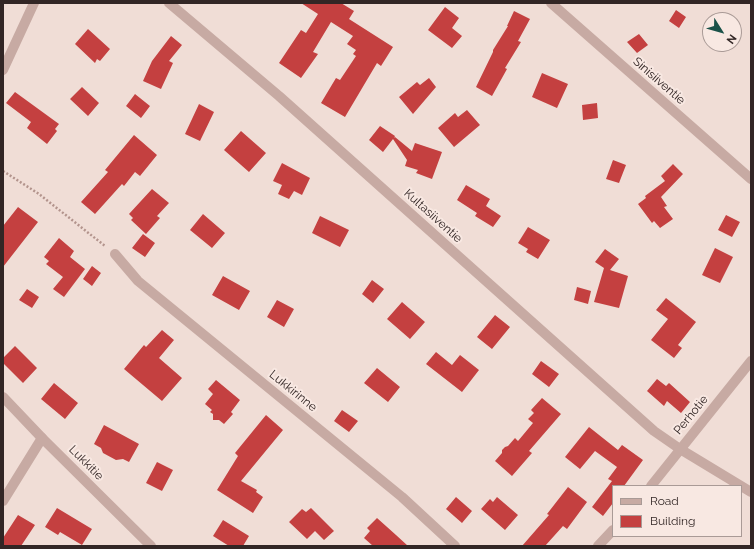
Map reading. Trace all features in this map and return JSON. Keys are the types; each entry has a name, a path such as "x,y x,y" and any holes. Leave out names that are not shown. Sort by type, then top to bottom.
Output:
{"street":[{"path":"3,70 34,3"},
{"name":"Kultasiiventie","path":"169,3 285,101 654,431 680,449 739,485"},
{"name":"Sinisiiventie","path":"550,3 751,179"},
{"name":"Lukkirinne","path":"115,254 138,281 402,497 455,546"},
{"name":"Perhotie","path":"652,485 751,361"},
{"name":"Lukkitie","path":"3,397 42,438 151,546"},
{"path":"3,501 42,438"},
{"name":"Kultasiiventie","path":"742,487 751,492"},
{"path":"598,546 612,531"}],"path":[{"path":"3,171 40,194 87,230 115,254"}],"building":[{"path":"301,3 341,3 354,11 349,19 393,47 381,66 377,63 345,117 321,103 336,78 340,80 356,56 353,54 356,50 347,44 353,36 331,22 313,52 318,54 301,78 279,63 301,30 306,33 318,14"},
{"path":"445,7 459,18 452,28 462,36 452,48 428,30"},
{"path":"676,10 686,17 679,28 669,21"},
{"path":"514,11 530,19 518,41 521,42 505,68 507,69 492,96 476,87 493,50 508,26"},
{"path":"88,29 110,49 100,61 97,59 95,63 75,44"},
{"path":"639,34 648,45 637,53 627,42"},
{"path":"171,36 182,45 169,61 173,63 161,89 143,81 152,61"},
{"path":"542,73 568,84 557,108 532,97"},
{"path":"429,78 436,87 413,114 399,97 417,82 420,85"},
{"path":"82,87 99,103 88,116 70,99"},
{"path":"15,92 59,124 55,129 57,131 47,144 27,128 31,122 6,103"},
{"path":"135,94 150,106 141,118 126,106"},
{"path":"597,103 598,118 583,120 582,105"},
{"path":"199,104 214,112 200,141 185,134"},
{"path":"467,110 480,125 454,147 438,128 455,113 458,117"},
{"path":"380,126 395,136 394,138 395,137 412,151 415,143 442,152 432,179 416,173 418,170 405,166 407,160 393,139 383,152 369,140"},
{"path":"241,131 266,153 249,172 224,150"},
{"path":"134,135 157,155 140,176 135,172 124,186 122,184 95,214 81,202 108,172 105,170"},
{"path":"613,160 626,165 619,183 606,179"},
{"path":"282,163 310,178 302,195 294,191 289,199 278,194 282,185 273,181"},
{"path":"673,164 683,174 661,197 667,206 664,207 673,219 660,228 654,221 652,223 638,204 646,198 645,196 665,181 661,176"},
{"path":"466,185 490,199 486,206 501,216 493,227 475,216 477,213 457,200"},
{"path":"152,189 169,203 157,216 160,218 146,234 131,220 133,218 129,214"},
{"path":"18,207 38,222 3,267 3,226"},
{"path":"203,214 225,233 212,248 190,230"},
{"path":"726,215 740,222 732,237 718,230"},
{"path":"320,216 349,230 340,247 312,233"},
{"path":"528,227 550,240 538,259 526,252 528,249 518,243"},
{"path":"143,234 155,243 145,257 132,248"},
{"path":"59,238 74,251 70,257 85,269 64,297 53,289 63,277 46,264 49,261 44,257"},
{"path":"715,248 733,257 720,283 702,275"},
{"path":"605,249 619,259 610,270 628,276 619,308 594,302 604,268 595,262"},
{"path":"92,266 101,273 92,286 83,279"},
{"path":"223,276 250,291 239,310 212,295"},
{"path":"372,280 384,289 373,303 362,294"},
{"path":"577,287 591,291 588,304 574,300"},
{"path":"27,289 39,297 32,308 19,300"},
{"path":"666,298 696,322 678,345 682,348 674,358 651,340 668,319 656,310"},
{"path":"277,300 294,309 284,327 267,317"},
{"path":"402,302 425,322 410,339 387,319"},
{"path":"495,315 510,327 492,349 477,337"},
{"path":"162,330 174,340 159,358 182,378 162,401 124,369 144,345 146,347"},
{"path":"15,346 37,368 23,383 3,363 3,358"},
{"path":"436,352 452,365 460,355 479,370 462,392 426,364"},
{"path":"541,361 559,374 549,387 532,374"},
{"path":"377,368 400,387 388,402 364,383"},
{"path":"657,379 666,386 669,383 690,402 681,413 667,401 664,406 647,391"},
{"path":"216,380 240,400 231,412 233,414 224,424 219,420 213,420 213,414 210,412 212,410 205,404 213,394 208,389"},
{"path":"54,383 78,403 65,419 41,399"},
{"path":"542,398 561,414 529,451 532,453 512,476 495,461 505,447 508,446 515,438 518,441 533,423 528,419 534,413 531,410"},
{"path":"342,410 358,421 349,432 334,421"},
{"path":"266,415 283,430 241,481 257,490 256,492 263,497 253,513 217,490 238,456 235,453"},
{"path":"104,425 139,444 129,462 123,459 116,460 103,453 101,448 94,444"},
{"path":"589,427 618,450 622,445 643,460 625,485 612,485 612,504 603,516 592,507 612,481 608,479 617,467 595,451 580,469 565,457"},
{"path":"157,462 173,470 162,491 146,483"},
{"path":"568,487 587,502 567,529 563,526 545,546 522,546 549,515 547,514"},
{"path":"456,497 472,511 462,523 446,509"},
{"path":"497,497 518,515 505,530 481,509 490,499 493,502"},
{"path":"57,508 92,529 82,545 60,532 58,535 45,527"},
{"path":"311,508 334,531 324,540 315,531 307,539 289,522 302,509 306,512"},
{"path":"18,515 35,525 21,546 3,546 3,538"},
{"path":"377,518 408,546 373,546 364,538 370,531 367,528"},
{"path":"223,520 249,536 243,546 229,546 213,536"}]}
